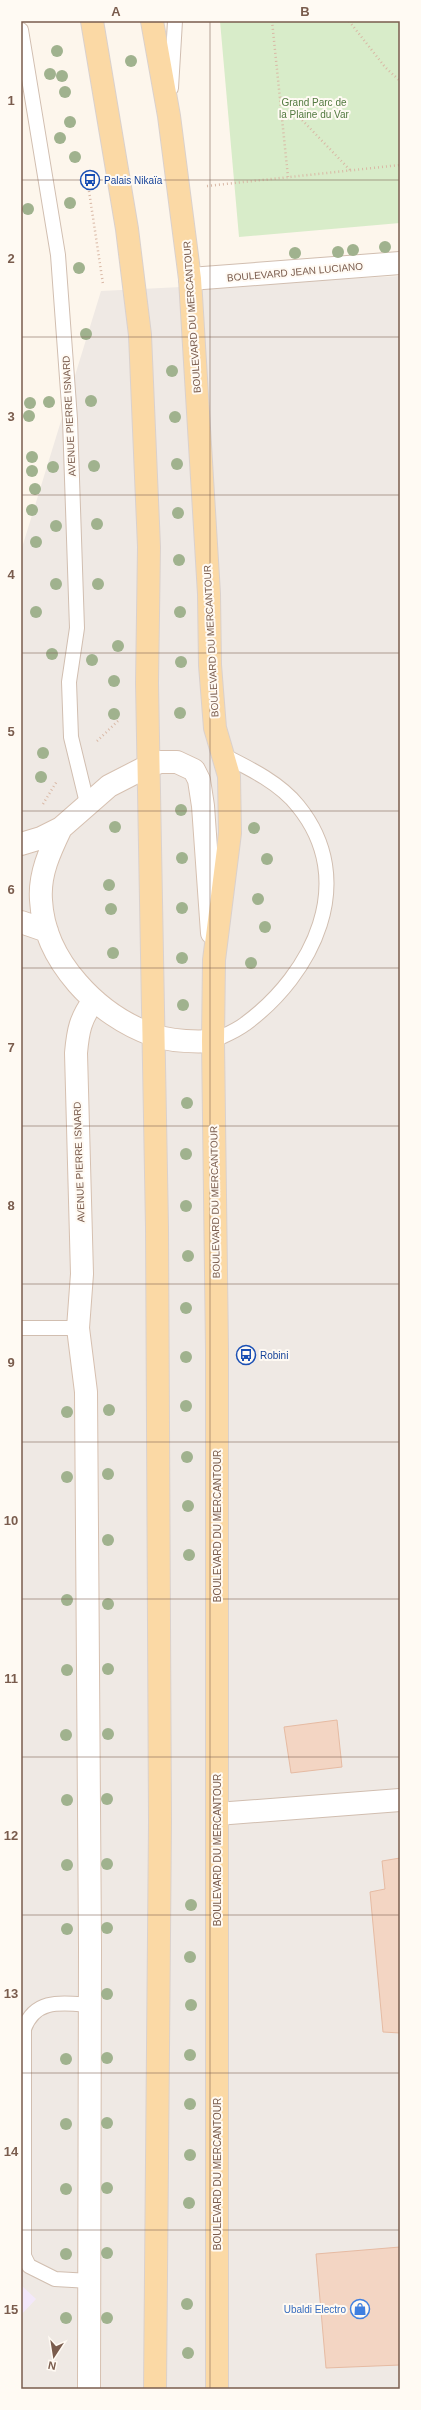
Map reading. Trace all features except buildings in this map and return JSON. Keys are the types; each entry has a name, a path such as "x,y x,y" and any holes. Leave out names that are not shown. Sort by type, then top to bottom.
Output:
{"main road":[{"path":"92,21 127,229 140,335 149,547 148,766 154,1035 160,1822 155,2389"},
{"name":"BOULEVARD DU MERCANTOUR","path":"152,21 169,116 190,279 209,594 210,665 215,728 229,776 230,833 214,960 213,1041 217,1350 216,2389"}],"street":[{"name":"BOULEVARD JEAN LUCIANO","path":"190,279 400,263"},
{"path":"23,843 41,838 61,828 87,803 109,786 148,766 160,762 177,762 194,770 199,780 203,806 214,960"},
{"path":"61,828 48,855 42,880 41,900 47,931 73,978 107,1011 128,1024 154,1035 190,1042 213,1041"},
{"path":"21,922 47,931"},
{"name":"AVENUE PIERRE ISNARD","path":"90,2281 90,2005 86,1392 78,1328 82,1274 76,1054 78,1033 83,1015 94,1000"},
{"path":"217,1814 400,1800"},
{"path":"90,2281 90,2389"}],"lane":[{"path":"169,116 175,21"},
{"name":"AVENUE PIERRE ISNARD","path":"21,30 24,67 58,255 70,419 77,628 69,682 71,737 87,803"},
{"path":"213,1041 244,1025 267,1007 291,981 306,960 321,925 328,885 320,844 298,806 271,782 223,755"},
{"path":"21,1328 78,1328"},
{"path":"90,2005 52,2004 35,2010 28,2018 24,2029 23,2189 24,2256 29,2266 55,2279 90,2281"}],"path":[{"path":"272,21 288,177"},
{"path":"349,21 386,67 400,80"},
{"path":"280,97 350,170"},
{"path":"178,188 400,165"},
{"path":"89,187 102,281 105,286"},
{"path":"23,843 54,784 121,718"}],"shaded area":[{"path":"400,276 400,2389 21,2389 21,551 101,291"},
{"path":"21,2285 36,2299 21,2315"}],"green space":[{"name":"Grand Parc de la Plaine du Var","path":"220,21 400,21 400,223 239,237"}],"place":[{"name":"Palais Nikaïa","path":"90,180"},
{"name":"Robini","path":"246,1355"},
{"name":"Ubaldi Electro","path":"360,2309"}]}
